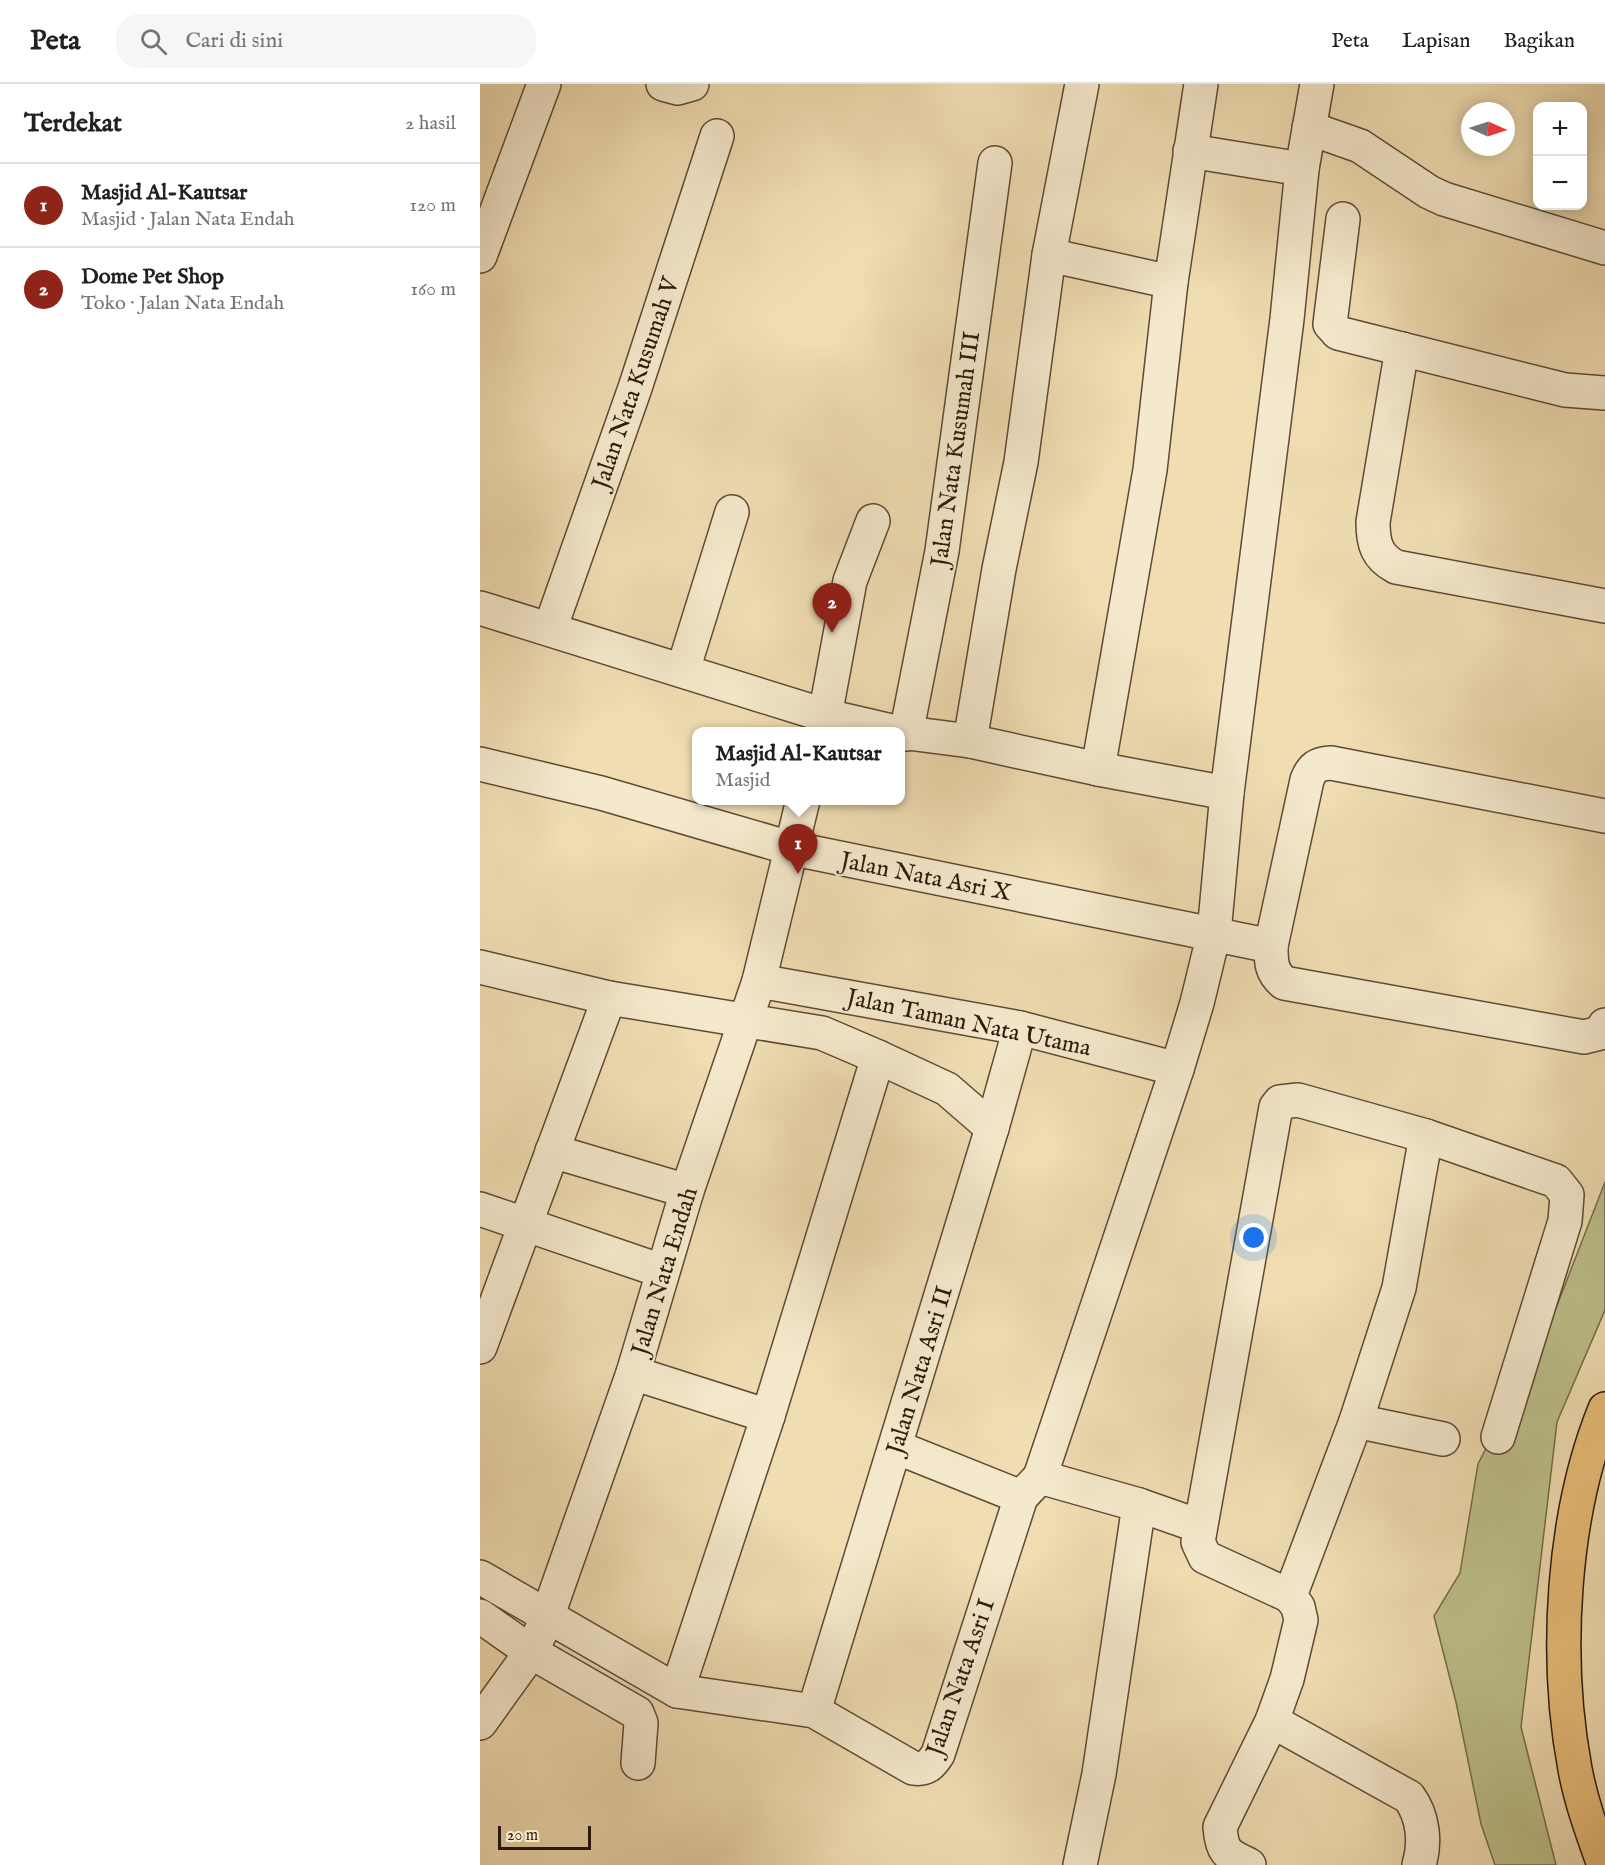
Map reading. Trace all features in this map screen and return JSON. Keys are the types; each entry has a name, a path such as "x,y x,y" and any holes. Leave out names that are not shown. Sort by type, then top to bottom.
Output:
{"highway":[{"path":"1604,1865 1575,1769 1562,1632 1572,1534 1595,1434 1605,1409"},
{"path":"1605,1480 1588,1552 1585,1662 1592,1753 1605,1812"}],"street":[{"path":"480,256 544,84"},
{"path":"663,84 678,88 693,84"},
{"path":"970,741 999,569 1021,462 1049,255 1082,84"},
{"path":"1098,769 1150,470 1172,282 1201,84"},
{"path":"1031,1487 1177,1069 1197,1003 1214,933 1227,793 1287,318 1302,169 1317,84"},
{"path":"1309,128 1360,146 1429,192 1444,199 1605,248"},
{"name":"Jalan Nata Kusumah V","path":"550,629 635,388 717,136"},
{"path":"1190,151 1302,169"},
{"name":"Jalan Nata Kusumah III","path":"902,727 942,551 995,163"},
{"path":"1343,219 1330,324 1338,333 1565,390 1605,393"},
{"path":"1049,255 1172,282"},
{"path":"1402,349 1372,522 1373,538 1383,560 1396,567 1605,606"},
{"path":"683,670 732,512"},
{"path":"825,724 850,581 873,521"},
{"path":"480,608 683,670 825,724 850,727"},
{"path":"905,733 970,741 1098,769 1227,793"},
{"path":"1605,816 1331,763 1319,764 1311,768 1307,780 1270,946 1275,975 1284,983 1584,1037 1600,1034 1605,1024"},
{"name":"Jalan Nata Asri X","path":"480,764 601,794 790,848 1270,946"},
{"name":"Jalan Nata Endah","path":"480,1723 540,1633 633,1373 687,1191 759,981 802,805"},
{"path":"480,967 609,998 822,1032 947,1089 992,1128"},
{"name":"Jalan Taman Nata Utama","path":"759,981 1020,1028 1177,1069"},
{"path":"482,1332 609,998"},
{"name":"Jalan Nata Asri II","path":"814,1711 896,1447 1020,1028"},
{"path":"676,1691 768,1416 878,1057"},
{"path":"1249,1865 1228,1854 1221,1843 1220,1827 1272,1721 1287,1679 1300,1620 1298,1607 1290,1596 1205,1557 1198,1542 1199,1526 1276,1107 1285,1100 1298,1100 1426,1136 1556,1181 1566,1195 1568,1208 1565,1221 1498,1437"},
{"path":"1290,1596 1356,1421 1399,1288 1426,1136"},
{"path":"552,1150 687,1191"},
{"path":"480,1209 662,1271"},
{"path":"633,1373 768,1416"},
{"path":"1356,1421 1443,1439"},
{"path":"896,1447 1031,1487 1138,1505 1199,1526"},
{"name":"Jalan Nata Asri I","path":"540,1633 676,1691 814,1711 913,1768 922,1770 932,1764 938,1754 1031,1487"},
{"path":"1080,1865 1099,1774 1138,1505"},
{"path":"480,1577 540,1633 637,1713 641,1723 638,1763"},
{"path":"480,1616 540,1633"},
{"path":"1272,1721 1409,1797 1420,1812 1422,1821 1419,1865"}],"green space":[{"path":"1605,1182 1605,1310 1557,1422 1521,1727 1556,1865 1495,1865 1481,1824 1456,1702 1434,1616 1460,1573 1478,1464 1549,1326"}],"place":[{"name":"Dome Pet Shop","path":"832,633"},
{"name":"Masjid Al-Kautsar","path":"798,874"}]}
